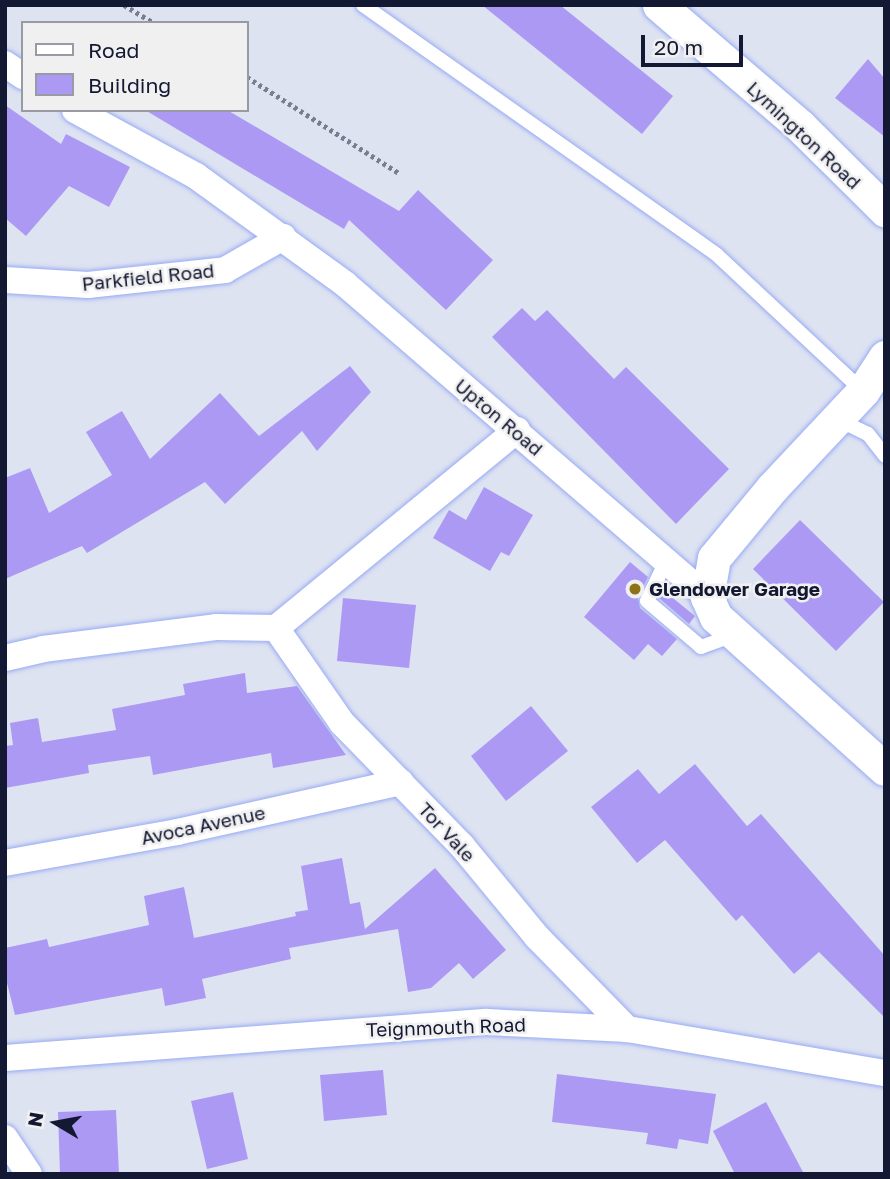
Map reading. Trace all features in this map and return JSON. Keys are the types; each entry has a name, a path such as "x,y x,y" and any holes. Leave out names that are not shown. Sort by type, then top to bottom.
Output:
{"street":[{"name":"Lymington Road","path":"659,5 800,126 885,211"},
{"path":"5,64 21,75"},
{"name":"Upton Road","path":"79,112 196,176 284,237 517,430 707,597 716,617 885,769"},
{"name":"Parkfield Road","path":"5,280 88,285 225,270 284,237"},
{"path":"707,597 713,558 863,391 885,357"},
{"path":"5,658 43,649 216,627 276,628 517,430"},
{"name":"Tor Vale","path":"276,628 342,723 461,846 537,937 626,1028"},
{"name":"Avoca Avenue","path":"5,863 177,832 400,782"},
{"name":"Teignmouth Road","path":"5,1058 487,1022 626,1028 885,1073"},
{"path":"5,1138 29,1174"}],"lane":[{"path":"363,5 717,255 863,391"},
{"path":"837,418 868,435 885,456"},
{"path":"666,561 646,601 701,647 735,634"}],"path":[{"path":"124,5 151,21"},
{"path":"248,78 399,173"}],"building":[{"path":"482,5 560,5 673,96 642,134"},
{"path":"868,59 885,79 885,137 835,98"},
{"path":"5,105 61,144 66,134 130,167 109,207 69,186 26,236 5,218"},
{"path":"148,112 230,112 399,211 418,190 493,260 446,310 349,220 344,229"},
{"path":"522,308 535,321 547,310 614,379 626,367 729,469 676,524 492,337"},
{"path":"350,366 371,392 317,451 302,431 225,504 205,482 87,553 82,546 5,579 5,478 30,468 49,513 112,475 86,432 122,411 150,459 220,393 259,436"},
{"path":"484,487 533,515 509,556 501,552 490,571 433,538 449,510 466,520"},
{"path":"800,520 884,602 836,651 753,569"},
{"name":"Glendower Garage","path":"630,562 648,577 638,598 640,608 677,639 662,656 648,644 634,660 584,617"},
{"path":"663,590 695,616 689,624 659,598"},
{"path":"343,598 416,605 409,668 337,661"},
{"path":"245,673 247,693 297,686 346,755 273,768 271,753 153,775 150,756 88,765 89,773 5,788 5,746 13,745 10,723 38,718 42,742 116,730 112,709 185,695 183,684"},
{"path":"531,706 568,751 506,801 471,756"},
{"path":"695,764 747,826 761,814 885,956 885,1018 819,952 794,974 742,915 736,921 665,840 637,863 591,807 638,769 659,794"},
{"path":"342,858 350,904 360,902 365,929 435,868 506,950 473,979 459,963 431,988 408,992 398,929 289,948 291,959 202,979 206,998 165,1006 162,988 15,1015 5,975 5,948 47,939 49,947 149,925 144,896 184,887 194,938 296,916 295,912 308,910 301,866"},
{"path":"383,1070 387,1115 324,1121 320,1075"},
{"path":"557,1074 716,1094 708,1144 679,1139 677,1149 646,1144 648,1133 552,1122"},
{"path":"233,1092 248,1159 207,1169 191,1101"},
{"path":"766,1102 804,1174 735,1174 713,1131"},
{"path":"116,1110 119,1174 60,1174 58,1112"}],"place":[{"name":"Glendower Garage","path":"635,589"}]}
